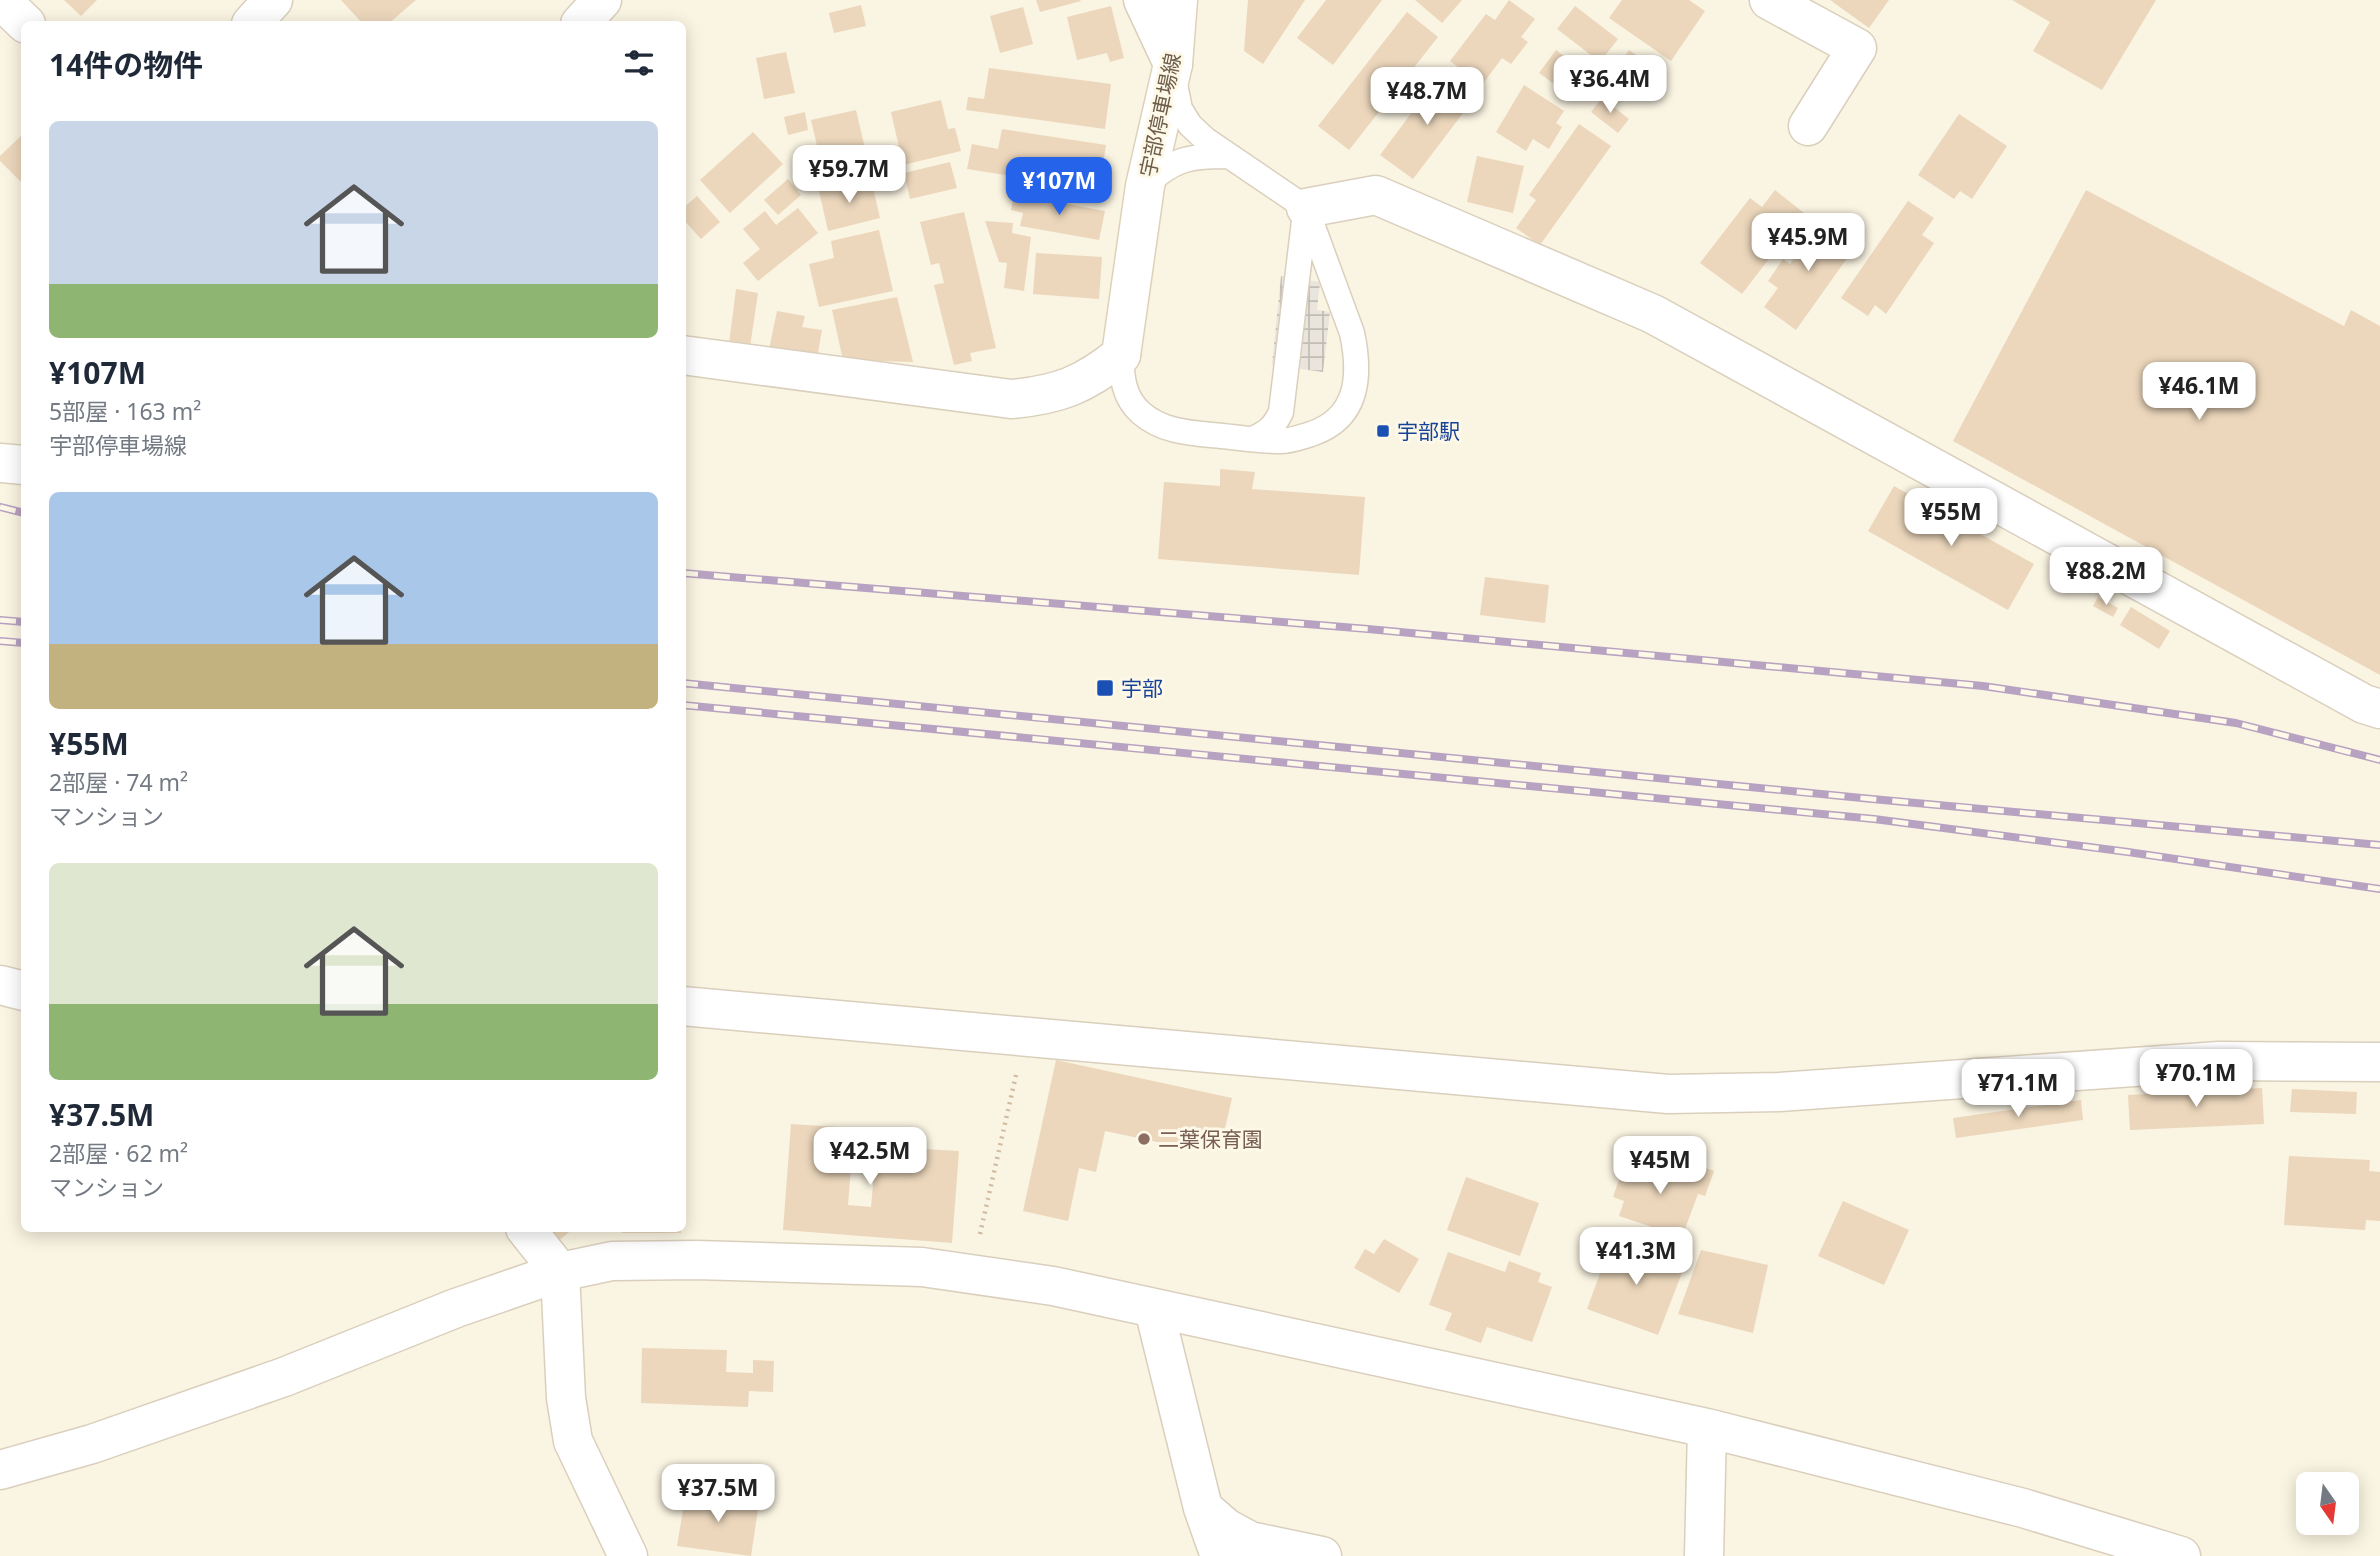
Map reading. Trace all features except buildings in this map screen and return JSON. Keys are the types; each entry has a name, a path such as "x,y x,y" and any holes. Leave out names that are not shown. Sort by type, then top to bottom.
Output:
{"street":[{"path":"1,0 23,21"},
{"path":"254,21 273,0"},
{"path":"583,21 602,0"},
{"path":"1143,0 1173,64"},
{"name":"宇部停車場線","path":"1121,355 1145,186 1173,64 1178,0"},
{"path":"1769,0 1857,48 1808,126"},
{"path":"1306,208 1376,195 1653,314 2364,704 2380,709"},
{"path":"686,356 1010,398 1036,397 1065,388 1096,375 1121,355"},
{"path":"0,463 21,464"},
{"path":"0,985 21,990"},
{"path":"686,1006 1668,1094 1779,1092 2219,1061 2380,1062"},
{"path":"528,1232 560,1272 566,1398 573,1441 628,1556"},
{"path":"0,1470 92,1444 271,1381 456,1308 560,1272 612,1261 697,1260 922,1267 1052,1286 1707,1428 2023,1508 2182,1556"},
{"path":"1154,1310 1203,1508 1220,1556"},
{"path":"1704,1556 1707,1428"},
{"path":"1203,1508 1226,1528 1250,1541 1322,1556"}],"lane":[{"path":"1121,355 1122,381 1127,396 1140,412 1158,426 1176,431 1283,441 1319,431 1335,422 1352,399 1357,371 1352,332 1306,208 1227,156 1190,125 1180,108 1175,91 1173,64"},
{"path":"1145,186 1163,170 1182,160 1227,156"},
{"path":"1252,439 1266,434 1281,412 1306,208"}],"path":[{"path":"971,1274 1025,1037"}],"shaded area":[{"path":"1281,276 1320,282 1317,310 1330,312 1323,372 1272,365"}],"railway":[{"path":"0,507 21,512"},
{"path":"686,573 1368,629 1983,686 2236,723 2380,760"},
{"path":"0,620 21,622"},
{"path":"0,641 21,643"},
{"path":"686,683 1872,799 2380,845"},
{"path":"686,705 1874,819 2128,852 2380,889"}],"place":[{"name":"宇部駅","path":"1383,431"},
{"name":"宇部","path":"1105,688"},
{"name":"二葉保育園","path":"1144,1139"}]}
